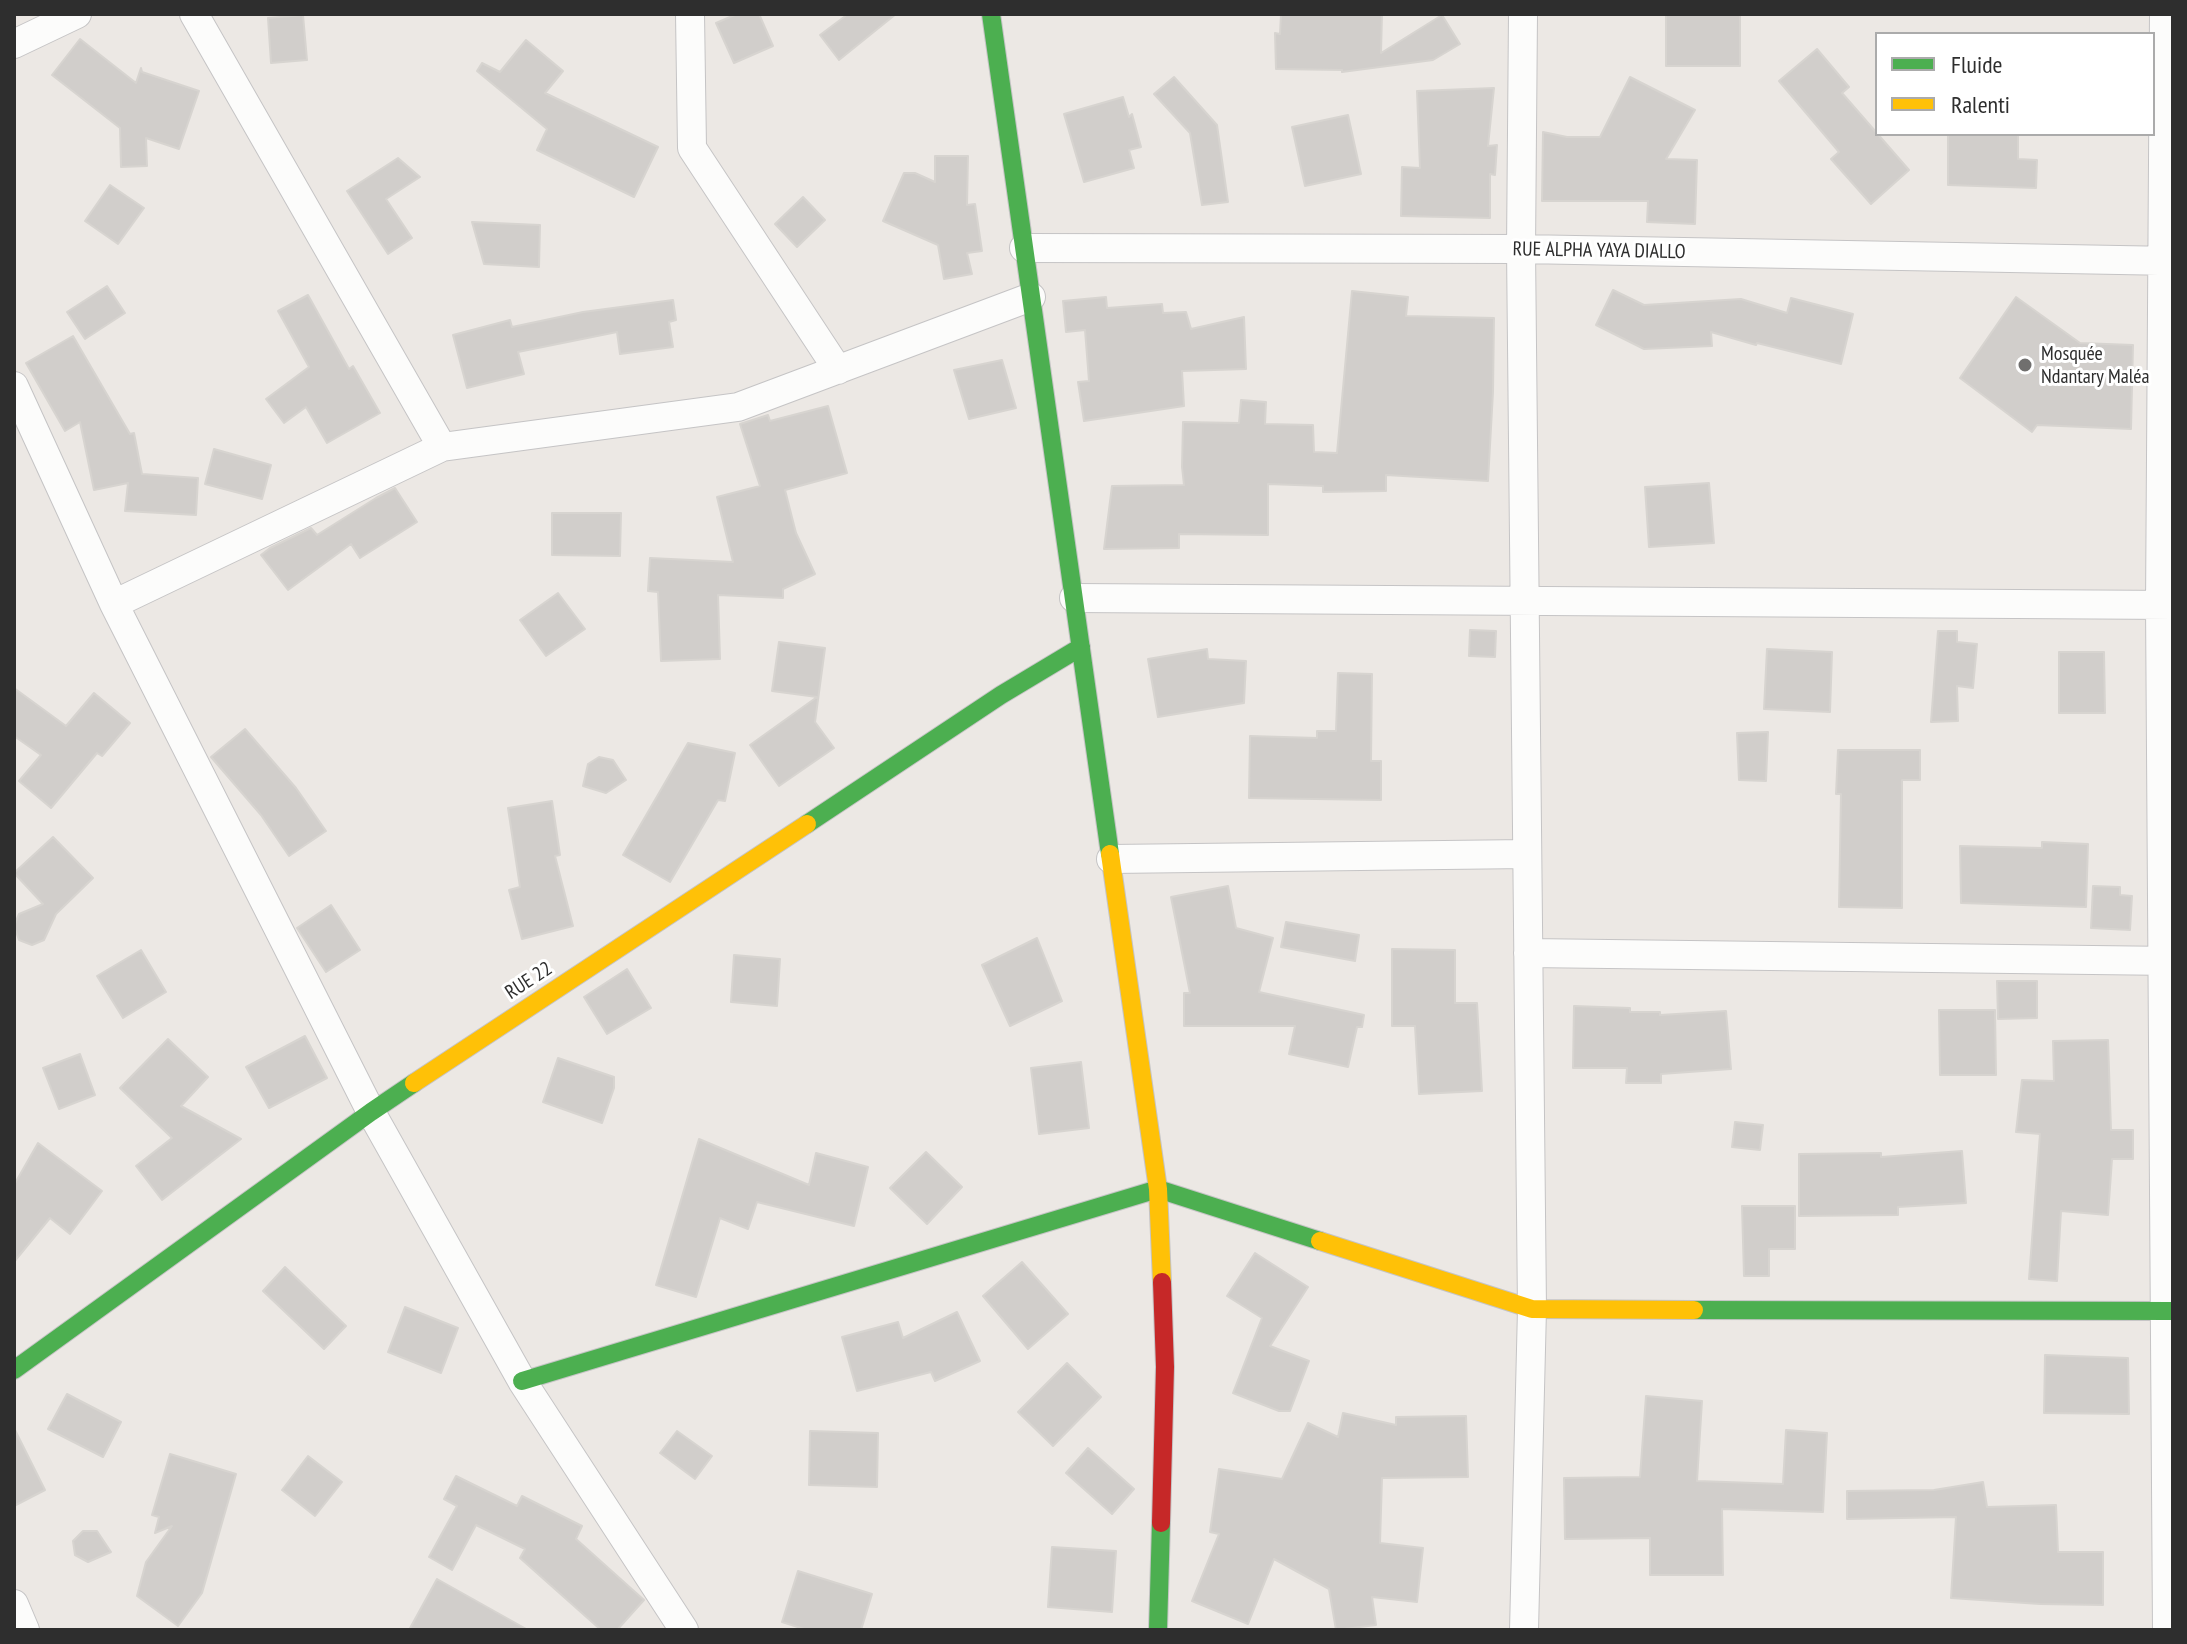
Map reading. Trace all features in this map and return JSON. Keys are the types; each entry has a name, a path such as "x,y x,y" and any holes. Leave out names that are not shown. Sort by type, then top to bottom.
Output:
{"street":[{"path":"14,44 77,14"},
{"path":"194,14 442,447"},
{"path":"690,14 692,148 838,370"},
{"path":"991,14 1158,1189 1165,1367 1158,1630"},
{"path":"1523,14 1521,249 1532,1309 1524,1630"},
{"path":"2164,14 2168,261 2167,1630"},
{"name":"RUE ALPHA YAYA DIALLO","path":"1024,248 1521,249 2168,261"},
{"path":"114,604 442,447 738,407 1031,297"},
{"path":"14,386 114,604 371,1112 522,1381 684,1630"},
{"path":"1074,598 2167,605"},
{"name":"RUE 22","path":"14,1370 371,1112 1001,695 1081,647"},
{"path":"1111,859 1527,854"},
{"path":"1528,953 2168,961"},
{"path":"522,1381 1158,1189 1532,1309 2169,1311"},
{"path":"14,1604 25,1630"}],"building":[{"path":"737,14 759,14 773,46 734,63 716,23"},
{"path":"848,14 896,14 839,60 820,35"},
{"path":"1281,14 1382,14 1381,53 1442,15 1460,44 1433,60 1342,72 1276,69 1275,33 1280,34"},
{"path":"1666,14 1740,14 1740,66 1666,66"},
{"path":"303,15 307,60 271,63 268,18"},
{"path":"80,39 136,83 141,68 142,72 199,91 179,149 146,138 147,166 121,167 120,128 52,75"},
{"path":"526,40 563,71 545,93 658,147 634,197 537,150 547,129 477,71 482,63 500,72"},
{"path":"1817,49 1849,87 1842,93 1875,131 1875,136 1879,136 1909,170 1871,204 1831,159 1839,152 1779,81"},
{"path":"1174,77 1217,125 1228,202 1202,205 1190,133 1154,94"},
{"path":"1630,77 1695,110 1666,159 1697,160 1695,224 1647,222 1648,201 1542,201 1543,132 1567,137 1600,137"},
{"path":"1494,88 1488,146 1497,145 1495,175 1490,174 1490,218 1401,216 1402,167 1420,168 1417,91"},
{"path":"1123,97 1129,117 1132,114 1141,147 1129,150 1134,168 1084,182 1064,114"},
{"path":"1348,115 1361,174 1305,186 1292,127"},
{"path":"1948,136 2018,136 2018,159 2037,160 2036,188 1948,185"},
{"path":"935,156 968,156 967,205 975,204 982,251 967,253 972,274 944,279 938,245 883,221 904,173 915,173 935,182"},
{"path":"398,158 420,177 386,199 412,238 388,254 347,191"},
{"path":"110,185 144,208 118,244 85,221"},
{"path":"803,197 825,220 797,247 775,224"},
{"path":"472,222 540,225 539,267 484,264"},
{"path":"107,286 125,313 85,339 67,312"},
{"path":"1613,290 1644,305 1741,299 1787,313 1791,298 1853,314 1841,364 1711,332 1712,346 1644,349 1596,325"},
{"path":"1352,291 1408,297 1406,316 1494,318 1488,481 1386,475 1386,491 1323,492 1323,486 1268,484 1268,535 1179,534 1179,548 1104,549 1112,486 1184,485 1183,422 1239,423 1241,400 1266,402 1265,424 1313,425 1314,452 1337,453"},
{"path":"308,295 349,369 353,366 380,413 327,443 306,407 284,423 266,399 309,367 278,311"},
{"path":"1106,297 1107,308 1162,304 1163,313 1186,312 1191,329 1244,317 1246,369 1182,371 1184,406 1084,421 1078,382 1089,381 1085,330 1066,332 1063,301"},
{"name":"Mosquée Ndantary Maléa","path":"2016,297 2080,343 2133,345 2131,429 2037,425 2032,432 1960,378"},
{"path":"673,300 676,320 669,322 673,347 620,354 617,332 518,352 524,374 467,388 453,335 510,320 512,327 583,312"},
{"path":"73,336 130,434 134,433 142,474 198,478 196,515 125,511 128,483 94,490 80,422 65,431 26,363"},
{"path":"1002,360 1016,408 969,419 954,370"},
{"path":"828,406 847,473 785,490 796,533 815,574 783,589 783,598 718,595 720,659 661,661 658,592 648,591 650,558 733,562 717,497 760,486 740,424 768,415 770,421"},
{"path":"214,449 271,465 262,499 205,484"},
{"path":"1709,483 1714,543 1649,547 1645,487"},
{"path":"395,488 417,522 360,558 351,544 288,590 261,555 311,528 317,535"},
{"path":"552,513 621,513 620,556 552,555"},
{"path":"558,593 585,629 546,656 520,620"},
{"path":"1470,630 1496,631 1495,657 1469,656"},
{"path":"1938,631 1957,631 1957,642 1977,644 1973,688 1957,686 1958,721 1931,722"},
{"path":"779,642 825,648 815,722 834,748 779,786 750,745 817,697 772,691"},
{"path":"1207,649 1208,659 1246,661 1244,703 1158,717 1148,659"},
{"path":"1767,649 1832,652 1830,712 1764,709"},
{"path":"2059,652 2104,652 2105,713 2059,713"},
{"path":"1338,673 1372,674 1371,761 1381,761 1381,800 1249,798 1250,736 1317,738 1317,731 1336,731"},
{"path":"14,688 66,726 94,693 130,723 102,756 97,753 51,808 19,781 41,755 14,736"},
{"path":"245,729 296,788 326,831 289,856 261,815 211,757"},
{"path":"1768,732 1766,781 1739,780 1737,733"},
{"path":"688,743 735,753 725,801 718,800 670,882 623,855"},
{"path":"1838,750 1920,750 1920,780 1902,780 1902,908 1839,907 1841,794 1836,794"},
{"path":"599,757 613,760 626,780 606,793 583,786 588,764"},
{"path":"552,801 560,855 555,856 573,926 522,939 509,890 520,887 508,808"},
{"path":"53,837 93,878 56,914 44,940 32,945 19,940 14,926 19,914 43,904 14,873"},
{"path":"2042,842 2088,844 2086,907 1961,903 1960,846 2042,848"},
{"path":"1228,886 1236,928 1273,938 1259,992 1364,1015 1362,1027 1357,1027 1348,1067 1289,1054 1295,1026 1184,1026 1184,993 1190,993 1171,897"},
{"path":"2093,886 2120,887 2120,895 2132,896 2130,930 2091,928"},
{"path":"331,905 360,950 326,972 297,928"},
{"path":"1286,922 1359,935 1355,961 1281,947"},
{"path":"1037,938 1062,1001 1010,1026 982,965"},
{"path":"1392,949 1455,950 1455,1003 1477,1003 1482,1091 1419,1094 1415,1026 1392,1026"},
{"path":"141,950 166,992 123,1018 97,976"},
{"path":"734,955 780,959 777,1006 731,1002"},
{"path":"627,969 651,1008 607,1034 584,997"},
{"path":"1997,981 2037,981 2037,1018 1998,1019"},
{"path":"1574,1006 1630,1008 1630,1012 1660,1012 1660,1015 1726,1011 1731,1069 1661,1074 1661,1083 1626,1083 1627,1068 1573,1068"},
{"path":"1939,1010 1995,1010 1996,1075 1940,1075"},
{"path":"305,1036 327,1078 269,1108 246,1067"},
{"path":"168,1039 208,1077 181,1106 241,1139 162,1200 136,1166 172,1138 120,1088"},
{"path":"2108,1040 2111,1130 2133,1130 2133,1159 2112,1159 2108,1215 2061,1211 2057,1281 2029,1279 2040,1134 2016,1132 2022,1080 2054,1081 2053,1041"},
{"path":"80,1054 95,1095 59,1109 43,1068"},
{"path":"558,1058 614,1077 614,1088 602,1123 543,1102"},
{"path":"1081,1062 1089,1128 1039,1134 1031,1068"},
{"path":"1735,1122 1763,1125 1760,1150 1732,1147"},
{"path":"699,1139 809,1185 816,1153 868,1167 854,1226 757,1202 748,1229 720,1218 696,1297 656,1285"},
{"path":"38,1143 102,1191 70,1234 50,1218 14,1262 14,1185"},
{"path":"1962,1151 1966,1203 1898,1207 1898,1215 1799,1216 1799,1154 1881,1153 1881,1157"},
{"path":"926,1152 962,1187 927,1224 890,1188"},
{"path":"1742,1206 1795,1206 1795,1249 1769,1249 1769,1276 1744,1276"},
{"path":"1255,1253 1308,1287 1270,1346 1309,1361 1290,1411 1279,1411 1233,1393 1262,1318 1227,1296"},
{"path":"1022,1262 1068,1314 1028,1349 983,1296"},
{"path":"285,1267 346,1326 324,1349 263,1291"},
{"path":"405,1307 458,1328 441,1373 388,1352"},
{"path":"957,1312 980,1361 935,1381 931,1372 857,1391 842,1337 898,1322 903,1338"},
{"path":"2045,1355 2128,1358 2129,1414 2044,1413"},
{"path":"1067,1363 1101,1397 1053,1446 1018,1412"},
{"path":"67,1394 121,1422 103,1457 48,1429"},
{"path":"1646,1396 1702,1401 1697,1481 1783,1484 1786,1430 1827,1433 1823,1512 1722,1509 1723,1575 1650,1575 1650,1538 1565,1539 1564,1478 1640,1477"},
{"path":"1343,1413 1396,1425 1396,1417 1466,1416 1468,1477 1382,1478 1380,1543 1423,1548 1417,1602 1372,1597 1376,1625 1336,1630 1329,1589 1274,1559 1248,1624 1192,1601 1219,1534 1210,1532 1219,1469 1282,1479 1308,1423 1338,1437"},
{"path":"14,1428 45,1490 14,1506"},
{"path":"677,1431 712,1456 695,1479 660,1453"},
{"path":"810,1431 878,1433 877,1487 809,1485"},
{"path":"1088,1448 1134,1489 1112,1514 1066,1473"},
{"path":"170,1454 236,1474 202,1593 178,1626 137,1596 146,1562 172,1526 155,1533 159,1517 152,1515"},
{"path":"308,1456 342,1482 315,1516 282,1490"},
{"path":"456,1476 517,1506 522,1496 582,1526 576,1539 644,1600 617,1630 601,1630 520,1558 525,1549 476,1525 452,1570 429,1557 457,1506 444,1499"},
{"path":"1983,1482 1987,1507 2056,1505 2058,1552 2103,1552 2103,1605 1951,1598 1956,1517 1847,1519 1847,1491 1934,1490"},
{"path":"83,1531 97,1531 111,1552 88,1562 75,1555 73,1541"},
{"path":"1052,1547 1116,1551 1112,1612 1048,1607"},
{"path":"798,1571 872,1594 861,1630 807,1630 782,1622"},
{"path":"437,1579 528,1630 409,1630"}],"traffic: fast":[{"path":"991,14 1110,854"},
{"path":"807,824 1001,695 1081,647"},
{"path":"14,1370 414,1083"},
{"path":"522,1381 1158,1189 1320,1241"},
{"path":"1694,1310 2173,1311"},
{"path":"1158,1630 1161,1523"}],"traffic: slow":[{"path":"414,1083 807,824"},
{"path":"1110,854 1158,1189 1162,1282"},
{"path":"1320,1241 1532,1309 1694,1310"}],"traffic: jam":[{"path":"1161,1523 1165,1367 1162,1282"}],"place":[{"name":"Mosquée Ndantary Maléa","path":"2025,365"}]}
